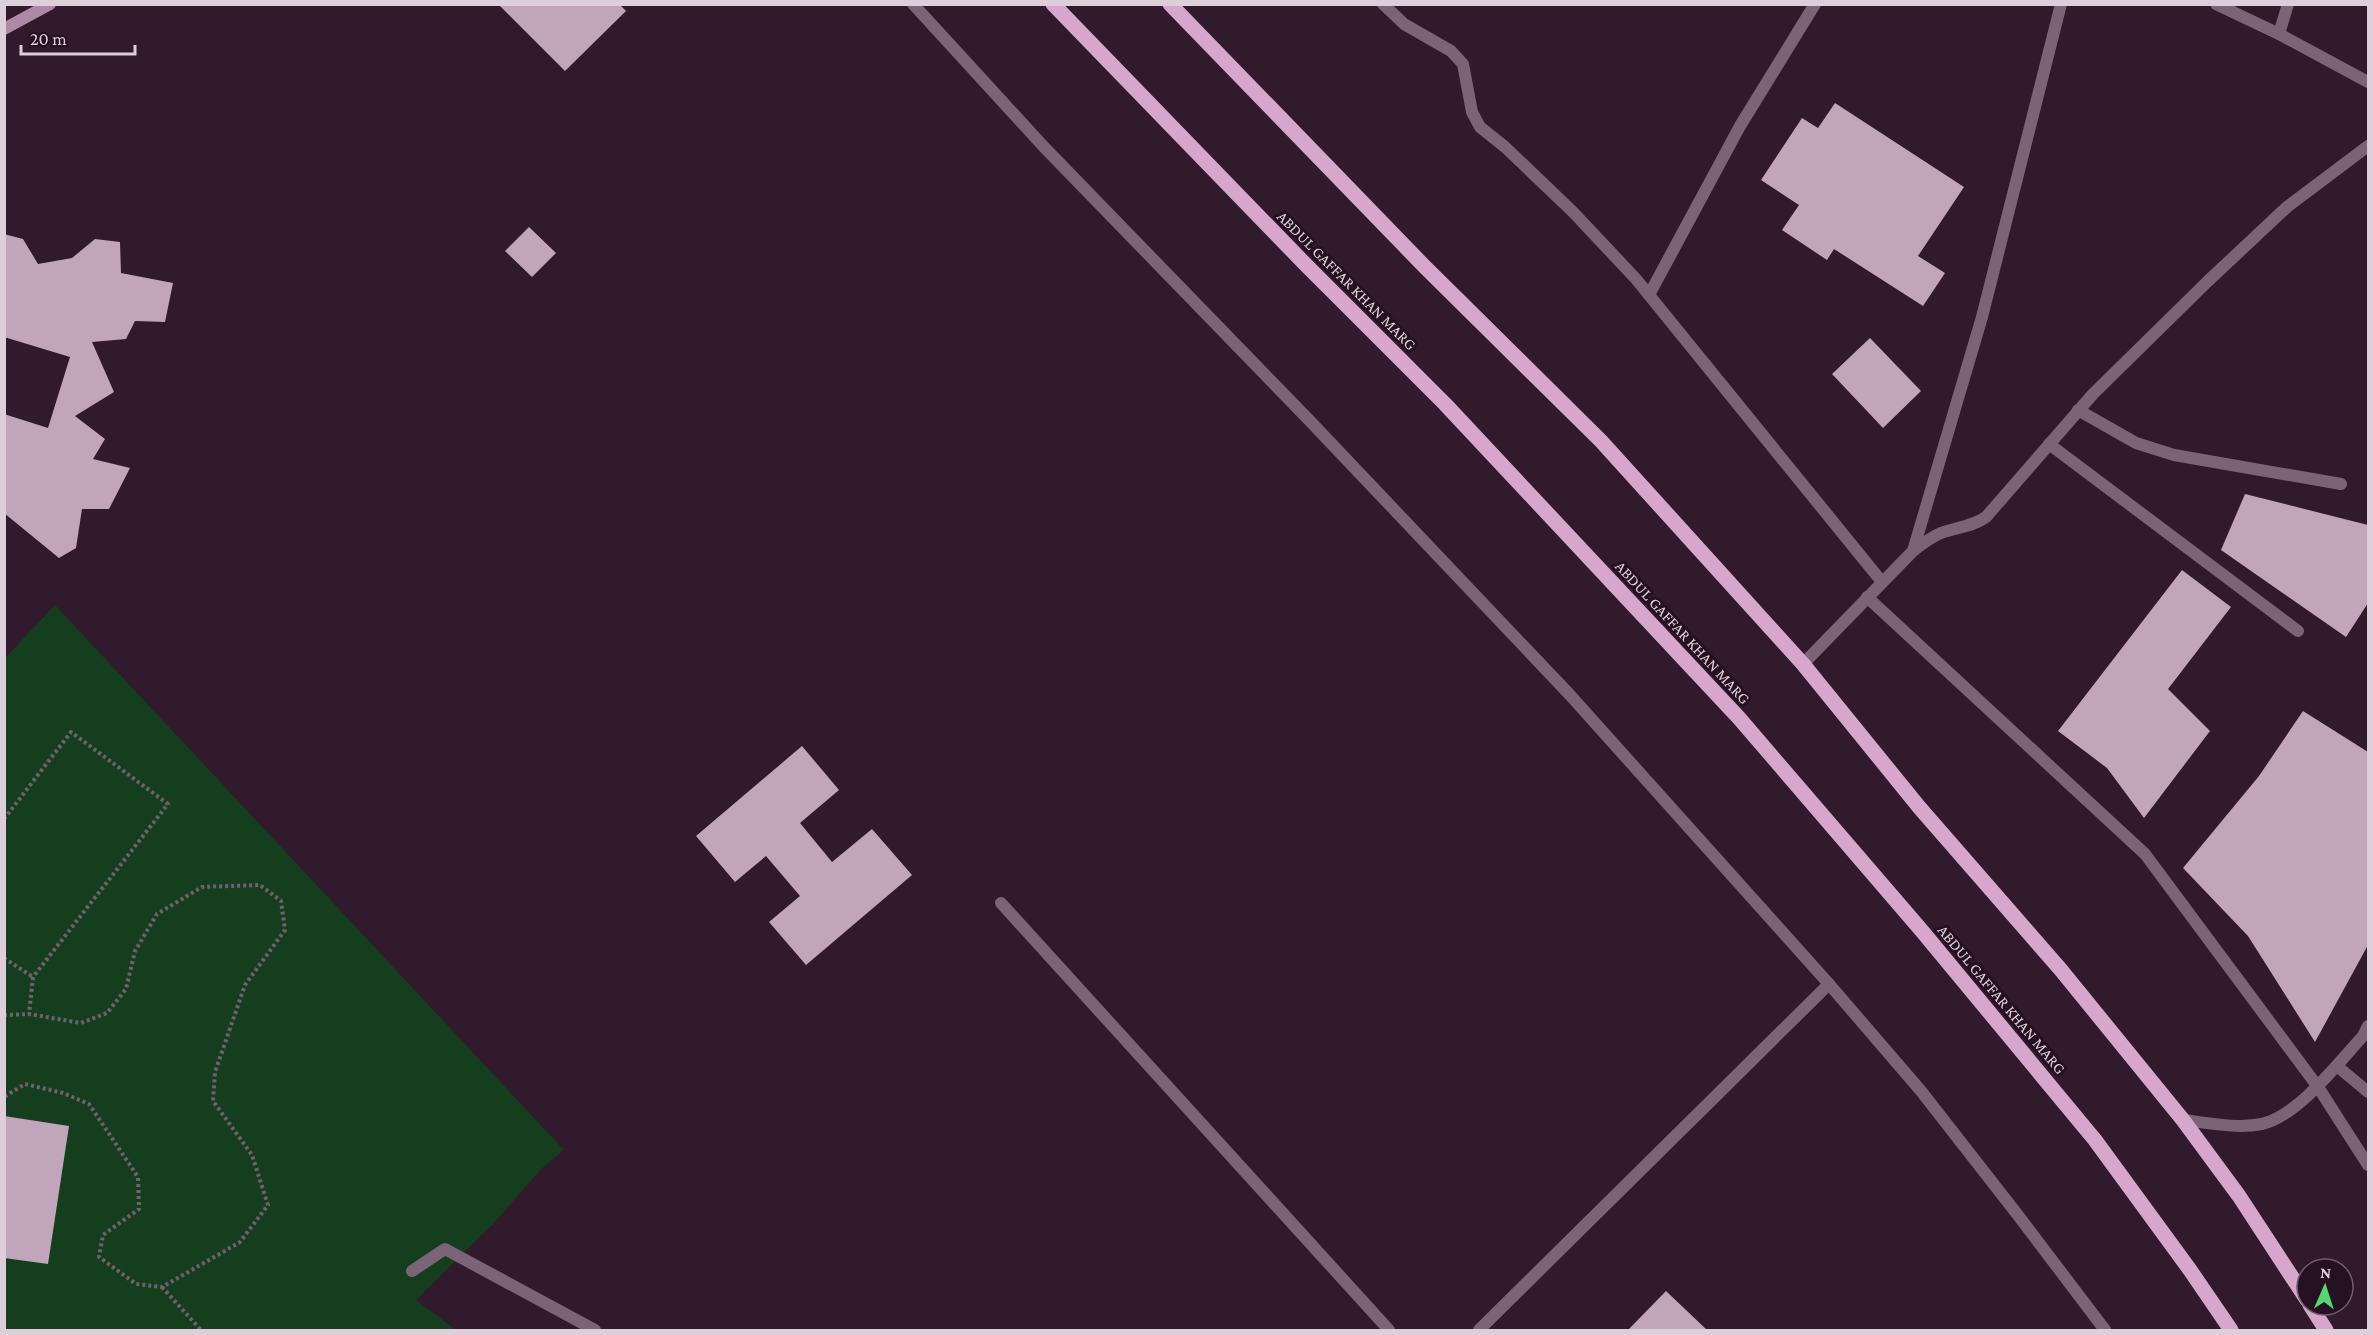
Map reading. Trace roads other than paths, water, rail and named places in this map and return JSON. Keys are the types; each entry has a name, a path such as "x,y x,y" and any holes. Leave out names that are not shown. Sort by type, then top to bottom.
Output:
{"main road":[{"name":"ABDUL GAFFAR KHAN MARG","path":"1053,4 1306,265 1445,404 1739,718 1922,931 2095,1140 2190,1270 2224,1328"},
{"path":"1170,4 1425,267 1600,441 1803,664 1919,807 2061,970 2183,1120 2239,1196 2295,1282"},
{"path":"2318,1317 2326,1330"}],"street":[{"path":"4,29 50,4"},
{"path":"913,4 1044,147 1301,411 1570,695 1829,984 1921,1092 2105,1330"},
{"path":"1383,4 1404,24 1450,51 1463,64 1472,112 1480,127 1505,147 1573,212 1649,295 1882,582"},
{"path":"1649,295 1740,126 1815,4"},
{"path":"1913,551 1982,317 2061,4"},
{"path":"2216,4 2368,82"},
{"path":"2278,34 2288,4"},
{"path":"1803,664 1913,551 1928,539 1974,524 1986,517 2078,410 2192,297 2287,207 2368,146"},
{"path":"2078,410 2136,443 2174,455 2341,484"},
{"path":"2049,444 2298,630"},
{"path":"1867,597 2145,854 2318,1087 2368,1165"},
{"path":"1001,903 1389,1330"},
{"path":"1479,1330 1829,984"},
{"path":"2183,1120 2231,1126 2262,1124 2281,1117 2318,1087 2363,1035 2368,1026"},
{"path":"2337,1066 2368,1092"},
{"path":"412,1271 445,1249 595,1330"}]}
